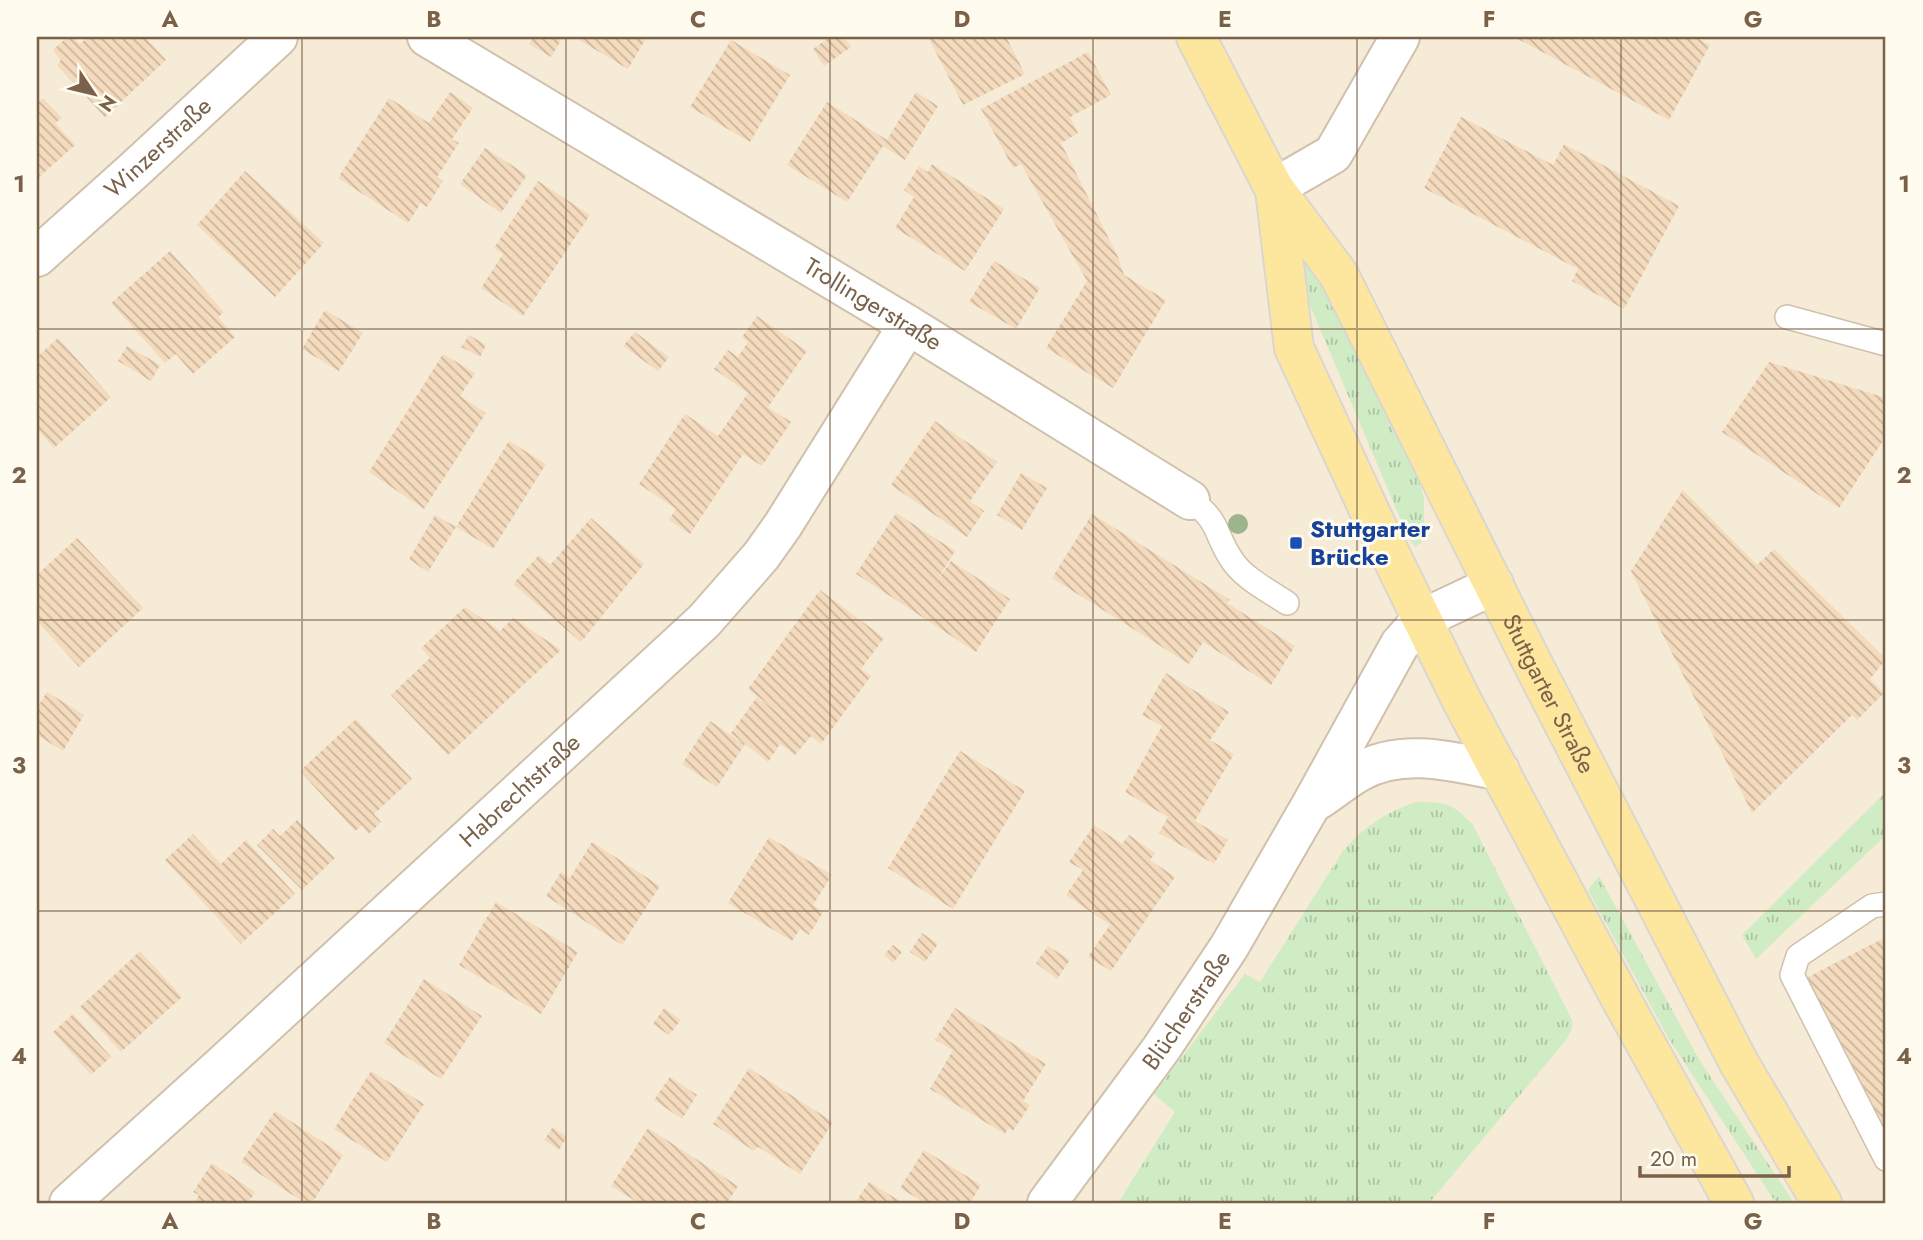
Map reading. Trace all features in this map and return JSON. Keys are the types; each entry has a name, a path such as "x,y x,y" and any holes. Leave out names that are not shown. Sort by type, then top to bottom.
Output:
{"main road":[{"name":"Stuttgarter Straße","path":"1196,37 1274,188 1339,275 1499,595 1739,1063 1822,1203"},
{"name":"Stuttgarter Straße","path":"1274,188 1294,348 1450,676 1613,985 1734,1203"}],"street":[{"name":"Winzerstraße","path":"37,257 278,37"},
{"name":"Trollingerstraße","path":"427,37 908,325 1190,500"},
{"path":"1274,188 1333,154 1392,41"},
{"name":"Habrechtstraße","path":"69,1203 704,621 761,556 783,525 908,325"},
{"name":"Blücherstraße","path":"1047,1203 1161,1049 1229,947 1311,806 1400,644 1422,620 1499,595"},
{"name":"Blücherstraße","path":"1311,806 1360,771 1388,761 1421,757 1500,771"}],"lane":[{"path":"1787,317 1886,344"},
{"name":"Trollingerstraße","path":"1190,500 1206,511 1234,563 1250,579 1287,603"},
{"path":"1886,904 1872,906 1798,956 1792,975 1886,1159"}],"shaded area":[{"path":"37,37 1886,37 1886,1203 37,1203"}],"green space":[{"path":"1308,245 1412,459 1424,498 1424,530 1421,543 1415,547 1409,539 1304,291 1301,251"},
{"path":"1886,792 1886,835 1756,959 1742,935"},
{"path":"1416,802 1448,805 1473,825 1572,1020 1572,1029 1566,1040 1429,1203 1118,1203 1175,1112 1154,1094 1245,974 1260,982 1351,842 1376,821"},
{"path":"1599,876 1700,1061 1794,1203 1776,1203 1669,1039 1588,890"}],"building":[{"path":"67,37 73,37 80,44 88,37 145,37 166,60 105,117 57,65 61,60 53,50"},
{"path":"533,37 563,37 551,57 529,44"},
{"path":"574,37 647,37 628,69"},
{"path":"830,37 844,37 851,47 824,66 813,49"},
{"path":"928,37 1006,37 1025,74 963,105"},
{"path":"1514,37 1695,37 1710,45 1669,120"},
{"path":"731,40 790,75 750,142 690,107"},
{"path":"1088,52 1111,95 1070,117 1078,133 1061,143 1118,257 1124,275 1166,300 1113,388 1046,348 1087,281 1021,164 1013,168 981,109"},
{"path":"450,92 473,108 452,139 459,143 437,177 443,181 427,207 421,203 408,223 338,178 389,98 429,123"},
{"path":"916,92 938,106 905,160 883,146 847,202 787,165 827,102 887,140"},
{"path":"43,98 62,118 55,123 75,145 37,179 37,103"},
{"path":"1461,117 1553,165 1564,144 1679,206 1624,309 1572,281 1578,269 1424,188"},
{"path":"485,148 527,175 501,213 460,184"},
{"path":"932,164 1004,209 965,271 895,228 914,197 904,190 919,166 928,172"},
{"path":"245,171 324,243 275,297 197,225"},
{"path":"538,181 590,215 523,316 481,288 503,254 494,248"},
{"path":"170,251 224,312 218,317 235,337 193,374 176,354 165,363 111,303"},
{"path":"994,261 1040,288 1016,329 969,302"},
{"path":"325,310 363,333 339,371 302,349"},
{"path":"757,316 807,351 768,407 791,422 762,466 743,454 690,534 669,520 676,509 639,484 685,414 718,436 748,393 714,369 728,350 738,357 748,342 742,337"},
{"path":"635,332 669,357 658,371 623,346"},
{"path":"469,335 486,345 480,357 461,347"},
{"path":"58,338 111,397 54,448 37,429 37,357"},
{"path":"127,346 160,365 151,381 118,361"},
{"path":"443,354 475,373 460,396 486,413 424,509 369,472"},
{"path":"1769,362 1886,398 1886,436 1839,508 1722,432"},
{"path":"935,421 997,462 970,501 984,511 967,537 891,485"},
{"path":"509,441 546,464 493,549 456,527"},
{"path":"1021,473 1047,488 1022,530 997,515"},
{"path":"1683,490 1757,565 1774,549 1886,659 1870,679 1884,693 1857,720 1852,715 1752,813 1631,571"},
{"path":"896,513 955,551 935,583 951,561 1010,599 976,652 856,574"},
{"path":"1092,514 1230,600 1227,603 1295,646 1271,685 1203,642 1189,664 1052,578"},
{"path":"435,515 456,527 428,572 409,559"},
{"path":"591,518 644,564 581,642 513,584 539,555 550,565"},
{"path":"77,538 143,608 79,667 37,621 37,575"},
{"path":"820,590 884,638 861,669 871,676 821,744 811,736 795,755 780,744 768,762 731,733 757,697 795,724 748,689"},
{"path":"465,607 500,631 513,618 561,650 448,755 391,695 430,658 421,648"},
{"path":"1166,673 1229,712 1210,740 1234,754 1195,821 1228,840 1214,864 1159,833 1168,817 1125,792 1162,726 1142,715"},
{"path":"47,692 84,715 63,751 37,735 37,708"},
{"path":"356,719 412,779 374,814 381,822 369,834 362,826 355,831 300,771"},
{"path":"710,721 745,744 717,787 682,764"},
{"path":"960,751 1025,791 953,909 888,868"},
{"path":"297,820 335,858 302,890 257,845 273,829 280,836"},
{"path":"1094,825 1122,844 1129,835 1155,853 1150,860 1175,877 1111,971 1088,957 1110,925 1066,895 1083,870 1069,862"},
{"path":"193,834 221,864 246,840 295,894 241,944 165,860"},
{"path":"769,837 832,875 813,905 823,912 809,935 800,929 792,941 728,903"},
{"path":"592,842 660,886 622,945 546,896 561,872 570,878"},
{"path":"496,902 578,952 541,1014 459,965"},
{"path":"922,933 938,944 925,962 910,952"},
{"path":"1886,937 1886,1133 1806,978"},
{"path":"893,945 902,952 893,963 884,955"},
{"path":"1048,946 1070,960 1057,979 1036,963"},
{"path":"140,951 182,997 121,1052 80,1007"},
{"path":"424,979 482,1016 441,1079 384,1043"},
{"path":"664,1008 681,1020 669,1035 653,1024"},
{"path":"955,1008 1046,1064 1023,1101 1030,1105 1013,1131 1008,1128 1005,1134 930,1089 953,1050 935,1040"},
{"path":"73,1014 111,1057 91,1075 53,1032"},
{"path":"749,1068 833,1122 800,1174 758,1147 754,1151 713,1124"},
{"path":"371,1071 424,1104 387,1162 334,1129"},
{"path":"670,1077 697,1095 682,1119 654,1100"},
{"path":"275,1111 343,1155 312,1203 305,1203 241,1162"},
{"path":"553,1127 567,1137 559,1150 544,1140"},
{"path":"648,1128 738,1186 727,1203 639,1203 611,1186"},
{"path":"924,1150 981,1185 970,1203 925,1203 900,1188"},
{"path":"212,1163 255,1192 248,1203 194,1203 199,1195 193,1192"},
{"path":"869,1182 903,1203 855,1203"}],"place":[{"name":"Stuttgarter Brücke","path":"1296,543"}]}
